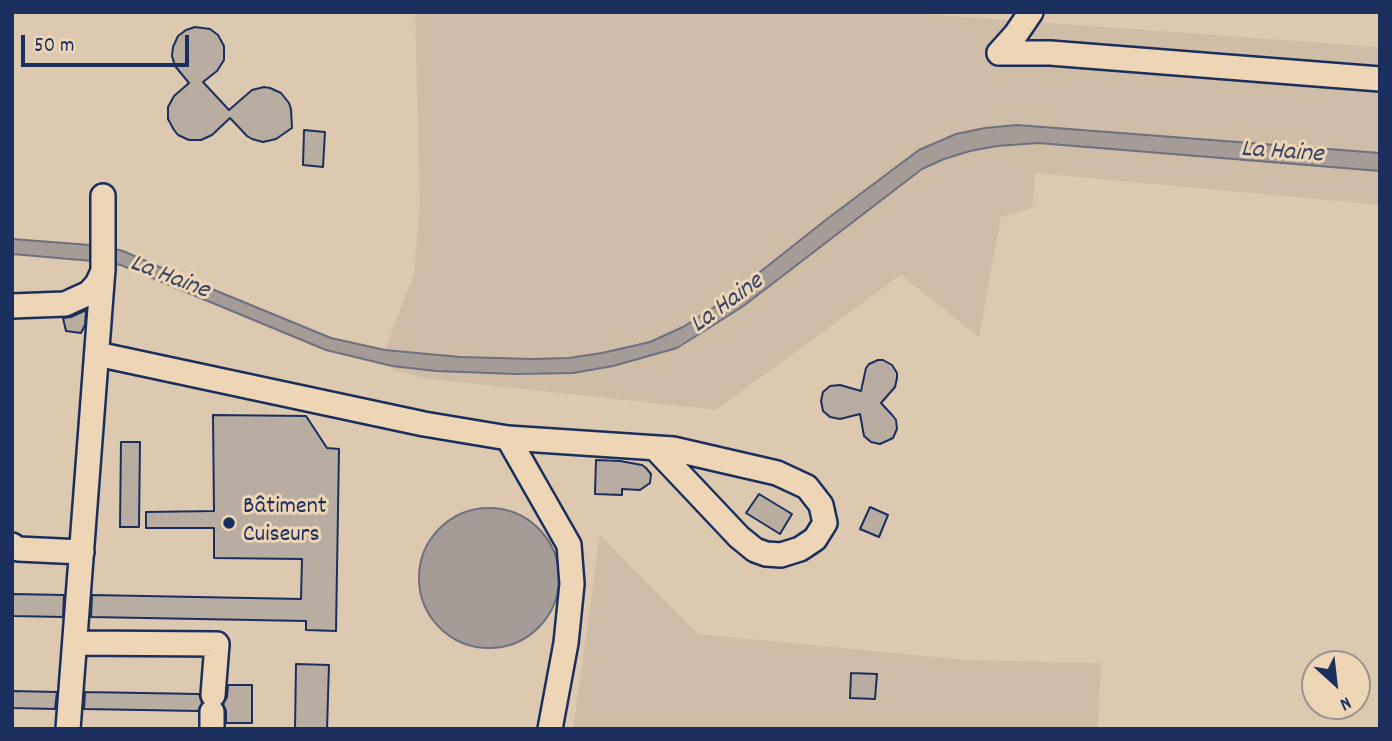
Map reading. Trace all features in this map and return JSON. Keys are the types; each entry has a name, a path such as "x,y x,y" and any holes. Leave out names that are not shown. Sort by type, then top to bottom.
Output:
{"street":[{"path":"1031,12 1017,34 999,54 1050,52 1380,79"},
{"path":"68,729 103,269 103,196"},
{"path":"15,311 65,304 89,293 102,276 103,269"},
{"path":"97,354 424,424 508,438 673,449 777,473 807,487 821,505 825,523 815,539 800,549 781,555 755,550 739,537 655,448"},
{"path":"508,438 569,545 572,584 566,643 550,729"},
{"path":"12,545 18,549 82,552"},
{"path":"75,643 217,644 213,712"}],"shaded area":[{"path":"12,12 415,12 420,177 432,12 1380,12 1380,729 12,729","holes":["1001,217 979,336 901,275 716,410 429,379 394,371"]},
{"path":"415,12 896,12 1380,47 1380,205 1035,173 1032,208 1001,217 979,337 901,275 716,410 429,379 394,371 385,350 414,274 420,203"},
{"path":"600,535 698,634 967,660 1101,663 1098,729 573,729"}],"water":[{"name":"La Haine","path":"1017,125 1380,153 1380,171 1038,143 970,151 922,169 742,307 677,348 613,366 573,373 436,371 392,366 326,350 121,265 12,254 12,239 103,246 123,251 331,338 385,350 460,357 569,358 650,342 683,327 741,287 919,150 956,134"},
{"path":"489,508 516,513 538,529 554,551 559,578 554,605 538,627 516,643 489,648 462,643 440,627 424,605 419,578 424,551 440,529 462,513"}],"building":[{"path":"195,27 210,29 218,35 224,46 224,60 217,71 203,82 229,110 252,90 270,88 281,93 289,103 292,128 276,139 263,142 247,136 230,118 212,135 201,140 189,140 178,135 168,119 168,107 174,96 189,83 175,66 173,47 178,36"},
{"path":"304,130 325,132 323,167 303,165"},
{"path":"86,310 85,325 81,333 66,331 63,318"},
{"path":"878,360 892,365 897,373 895,387 881,403 896,420 897,429 893,438 880,444 871,442 864,436 860,414 840,419 830,417 823,411 821,401 823,392 830,386 840,385 861,391 866,368"},
{"name":"Bâtiment Cuiseurs","path":"213,415 306,416 327,448 339,449 336,631 306,630 306,621 91,617 92,595 301,599 302,559 214,558 214,528 146,528 146,512 214,511"},
{"path":"121,442 140,442 139,527 120,527"},
{"path":"596,460 642,465 651,474 650,483 640,490 622,489 622,495 595,494"},
{"path":"759,494 792,514 780,534 746,513"},
{"path":"870,507 888,515 879,537 860,529"},
{"path":"12,594 64,595 63,617 12,616"},
{"path":"296,664 329,665 327,729 295,729"},
{"path":"851,673 877,674 875,699 850,698"},
{"path":"228,685 252,685 252,723 226,723 223,704"},
{"path":"12,691 57,692 55,709 12,708"},
{"path":"85,692 199,694 202,703 198,711 84,709"}],"place":[{"name":"Bâtiment Cuiseurs","path":"229,523"}]}
